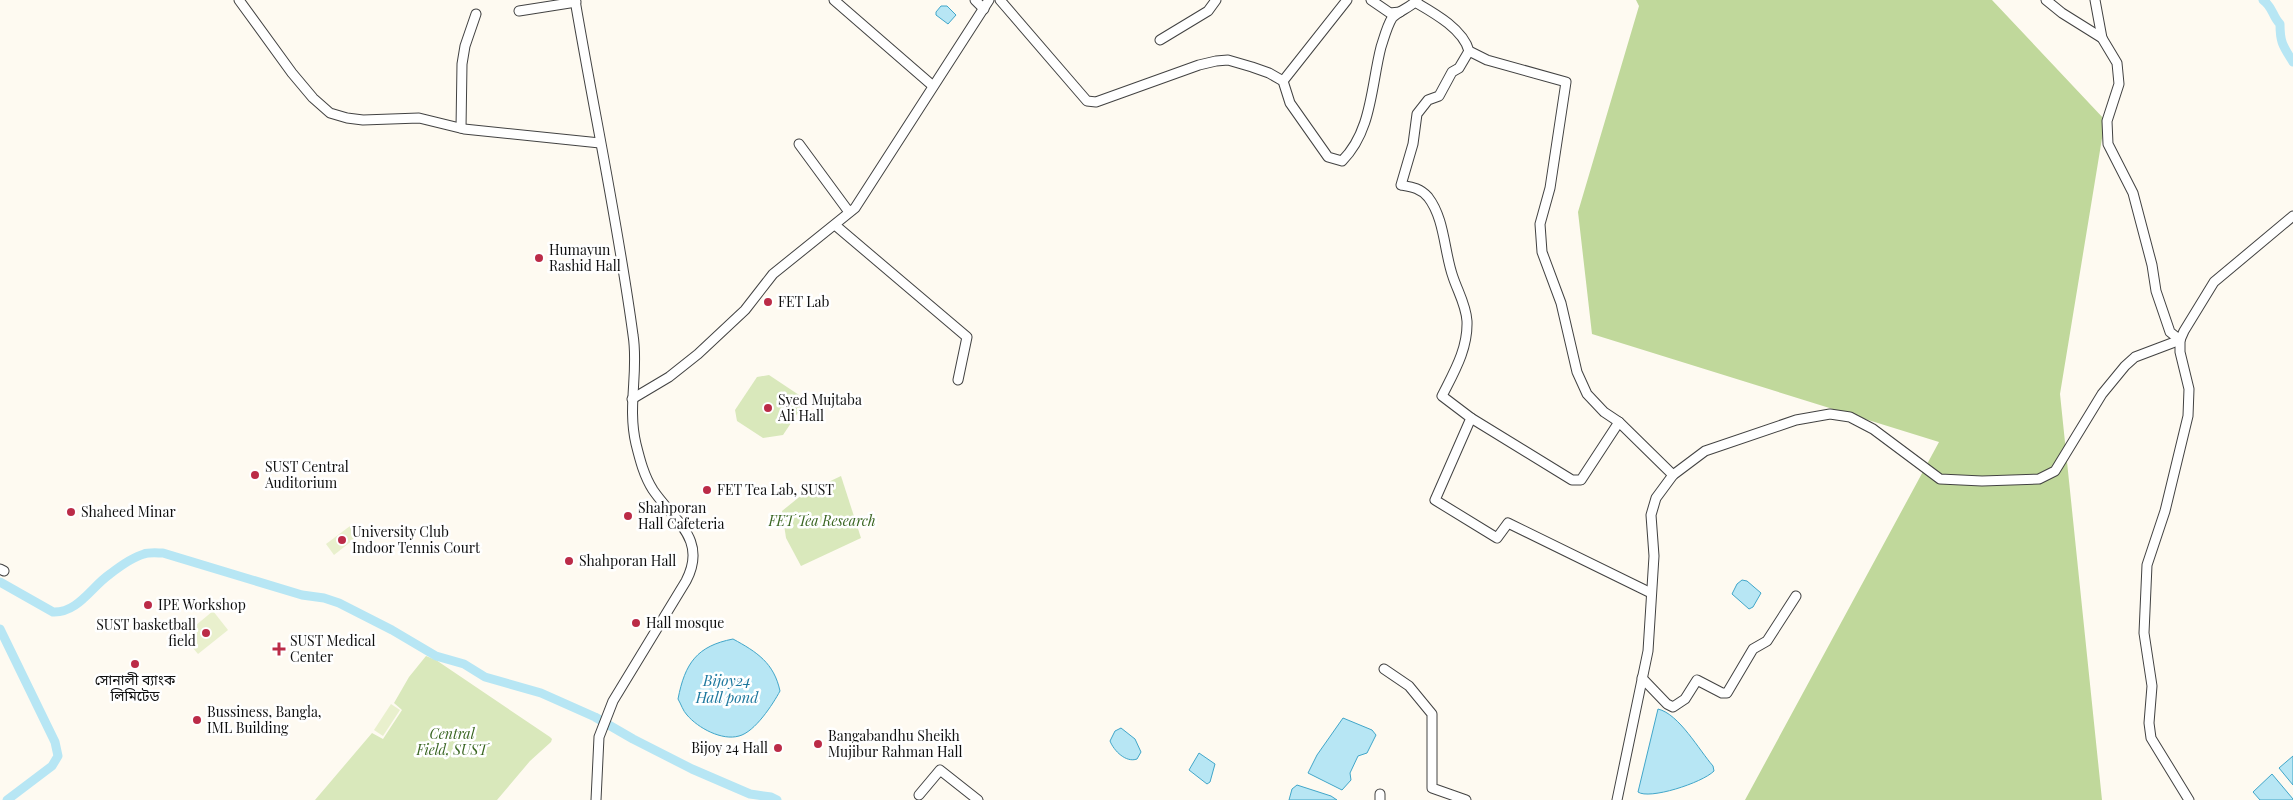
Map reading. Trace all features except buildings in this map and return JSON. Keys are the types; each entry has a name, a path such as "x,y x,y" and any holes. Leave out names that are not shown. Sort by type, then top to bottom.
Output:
{"street":[{"path":"239,0 292,73 313,98 330,112 347,118 363,120 419,118 461,128 600,143"},
{"path":"834,0 855,16 933,86"},
{"path":"975,0 984,9"},
{"path":"632,399 669,378 698,354 745,310 773,274 855,208 989,0"},
{"path":"1000,0 1087,101 1096,102 1199,65 1216,60 1228,60 1269,73 1283,81 1290,103 1328,156 1342,161 1352,152 1362,134 1384,38 1392,19 1416,1 1438,15 1467,44 1469,51 1487,60 1566,82 1550,188 1540,224 1542,252 1562,303 1576,372 1587,394 1604,412 1619,422 1673,474"},
{"path":"1160,40 1208,11 1216,0"},
{"path":"1283,81 1347,0"},
{"path":"1371,0 1390,13 1403,12"},
{"path":"2046,0 2062,13 2102,38"},
{"path":"2095,0 2102,38 2117,62 2118,84 2107,120 2108,144 2133,193 2152,265 2156,291 2170,332 2180,340"},
{"path":"519,11 575,1 634,340 632,399 634,438 644,471 652,488 671,509 686,531 693,546 694,560 686,581 613,701 604,722 599,737 596,800"},
{"path":"461,128 462,64 465,46 476,14"},
{"path":"1469,51 1458,68 1452,72 1439,96 1428,100 1417,114 1413,144 1401,185 1420,189 1435,210 1448,252 1452,276 1463,300 1467,321 1463,354 1442,396 1471,418 1572,480 1581,480 1619,422"},
{"path":"799,144 849,212"},
{"path":"2188,800 2151,738 2149,723 2152,686 2144,632 2147,565 2165,511 2188,416 2189,389 2180,352 2180,340 2214,282 2293,216"},
{"path":"834,225 967,337 958,380"},
{"path":"1617,800 1648,651 1654,556 1651,515 1656,498 1673,474 1705,450 1796,420 1830,414 1850,417 1873,430 1940,478 1982,482 2039,479 2055,471 2102,394 2125,366 2135,357 2180,340"},
{"path":"1471,418 1435,500 1497,538 1508,523 1651,593"},
{"path":"1642,678 1667,704 1673,707 1685,699 1697,680 1722,693 1727,692 1753,649 1767,641 1796,596"},
{"path":"1384,669 1409,686 1432,714 1432,788 1466,800"},
{"path":"919,795 940,770 978,800"}],"green space":[{"path":"1636,0 1992,0 2105,120 2060,394 2102,800 1745,800 1939,442 1592,334 1578,212 1639,6"},
{"path":"769,375 802,397 803,405 783,435 763,438 737,421 735,410 757,377"},
{"name":"FET Tea Research","path":"841,476 861,538 801,566 786,538 782,511 803,494"},
{"name":"University Club Indoor Tennis Court","path":"350,526 358,536 334,555 326,544"},
{"name":"SUST basketball field","path":"213,611 228,630 198,654 183,636"},
{"name":"Central Field, SUST","path":"426,656 436,660 550,737 552,739 551,742 530,761 497,800 315,800 372,733 383,739 402,710 394,703 409,677"},
{"path":"391,704 400,710 383,736 374,730"}],"water":[{"path":"941,6 947,6 956,15 948,24 936,15"},
{"path":"1742,580 1747,581 1761,593 1753,607 1749,609 1732,594 1737,584"},
{"name":"Bijoy24 Hall pond","path":"733,639 763,659 774,673 780,691 768,710 751,729 739,736 725,737 704,729 692,720 678,699 684,675 695,658 710,646"},
{"path":"1658,709 1666,712 1681,725 1713,766 1714,771 1708,776 1676,789 1644,794 1638,792"},
{"path":"1343,718 1372,730 1376,735 1367,753 1358,756 1350,773 1351,780 1342,790 1308,773 1317,755"},
{"path":"1121,728 1135,739 1141,752 1137,759 1125,758 1112,745 1110,741 1115,731"},
{"path":"1199,753 1215,764 1210,782 1207,784 1189,770"},
{"path":"2293,756 2293,785 2279,768"},
{"path":"2272,774 2293,800 2260,800 2253,792"},
{"path":"1297,785 1331,796 1337,800 1289,800 1292,789"}],"waterway":[{"path":"2263,0 2280,24 2283,44 2293,62"},
{"path":"0,582 53,612 62,611 77,604 103,579 131,560 146,553 163,553 302,595 324,598 339,603 392,630 436,656 464,664 485,677 541,693 595,717 692,769 750,794 771,797 777,800"},
{"path":"0,629 55,742 58,756 52,766 7,800"}],"place":[{"name":"Humayun Rashid Hall","path":"539,258"},
{"name":"FET Lab","path":"768,302"},
{"name":"Syed Mujtaba Ali Hall","path":"768,408"},
{"name":"SUST Central Auditorium","path":"255,475"},
{"name":"FET Tea Lab, SUST","path":"707,490"},
{"name":"Shaheed Minar","path":"71,512"},
{"name":"Shahporan Hall Cafeteria","path":"628,516"},
{"name":"University Club Indoor Tennis Court","path":"342,540"},
{"name":"Shahporan Hall","path":"569,561"},
{"name":"IPE Workshop","path":"148,605"},
{"name":"Hall mosque","path":"636,623"},
{"name":"SUST basketball field","path":"206,633"},
{"name":"SUST Medical Center","path":"279,649"},
{"name":"সোনালী ব্যাংক লিমিটেড","path":"135,664"},
{"name":"Bussiness, Bangla, IML Building","path":"197,720"},
{"name":"Bangabandhu Sheikh Mujibur Rahman Hall","path":"818,744"},
{"name":"Bijoy 24 Hall","path":"778,748"}]}
